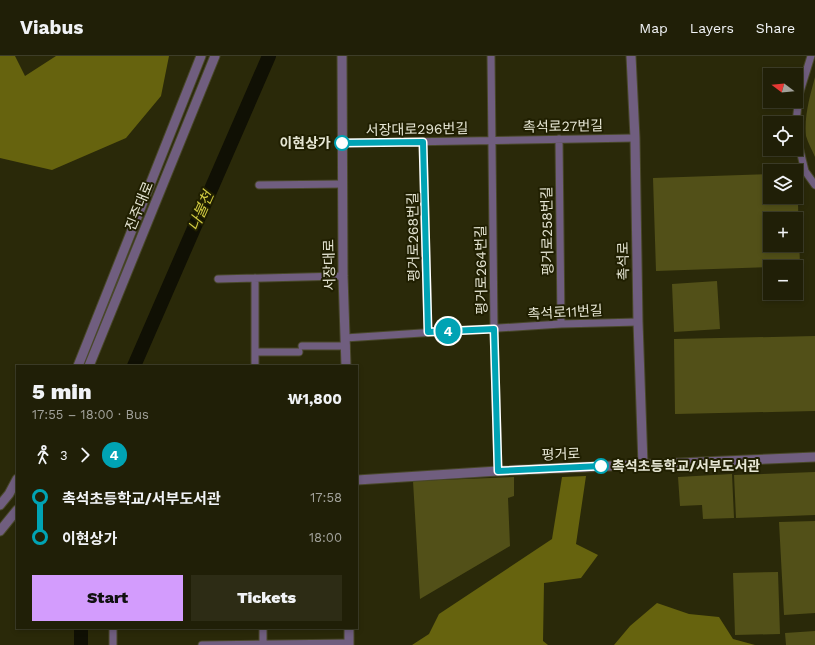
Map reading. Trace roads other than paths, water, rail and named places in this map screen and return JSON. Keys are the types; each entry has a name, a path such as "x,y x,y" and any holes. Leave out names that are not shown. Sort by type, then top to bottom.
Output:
{"street":[{"name":"진주대로","path":"78,365 201,56"},
{"name":"진주대로","path":"90,365 215,56"},
{"name":"서장대로","path":"342,56 342,276 346,365"},
{"name":"평거로264번길","path":"491,56 494,329 498,471"},
{"name":"촉석로","path":"631,56 635,138 638,322 643,465"},
{"path":"797,116 799,95 811,56"},
{"name":"촉석로27번길","path":"492,140 635,138"},
{"name":"평거로258번길","path":"559,139 561,324"},
{"name":"서장대로296번길","path":"342,143 492,140"},
{"name":"평거로268번길","path":"423,142 428,332"},
{"path":"801,156 805,171 815,185"},
{"path":"259,185 343,184"},
{"path":"218,279 342,276"},
{"path":"254,278 255,365"},
{"name":"촉석로11번길","path":"346,342 428,332 561,324 638,322"},
{"path":"255,352 300,349 346,342"},
{"name":"평거로","path":"358,480 498,471 815,457"},
{"path":"0,505 13,494 16,484"},
{"path":"0,531 16,511"},
{"path":"113,629 113,645"},
{"path":"263,629 263,644"},
{"path":"202,645 349,644 349,629"}],"waterway":[{"name":"나불천","path":"134,365 269,56"},
{"name":"나불천","path":"81,629 81,645"}],"place":[{"name":"이현상가","path":"342,143"},
{"name":"촉석초등학교/서부도서관","path":"601,466"}]}
